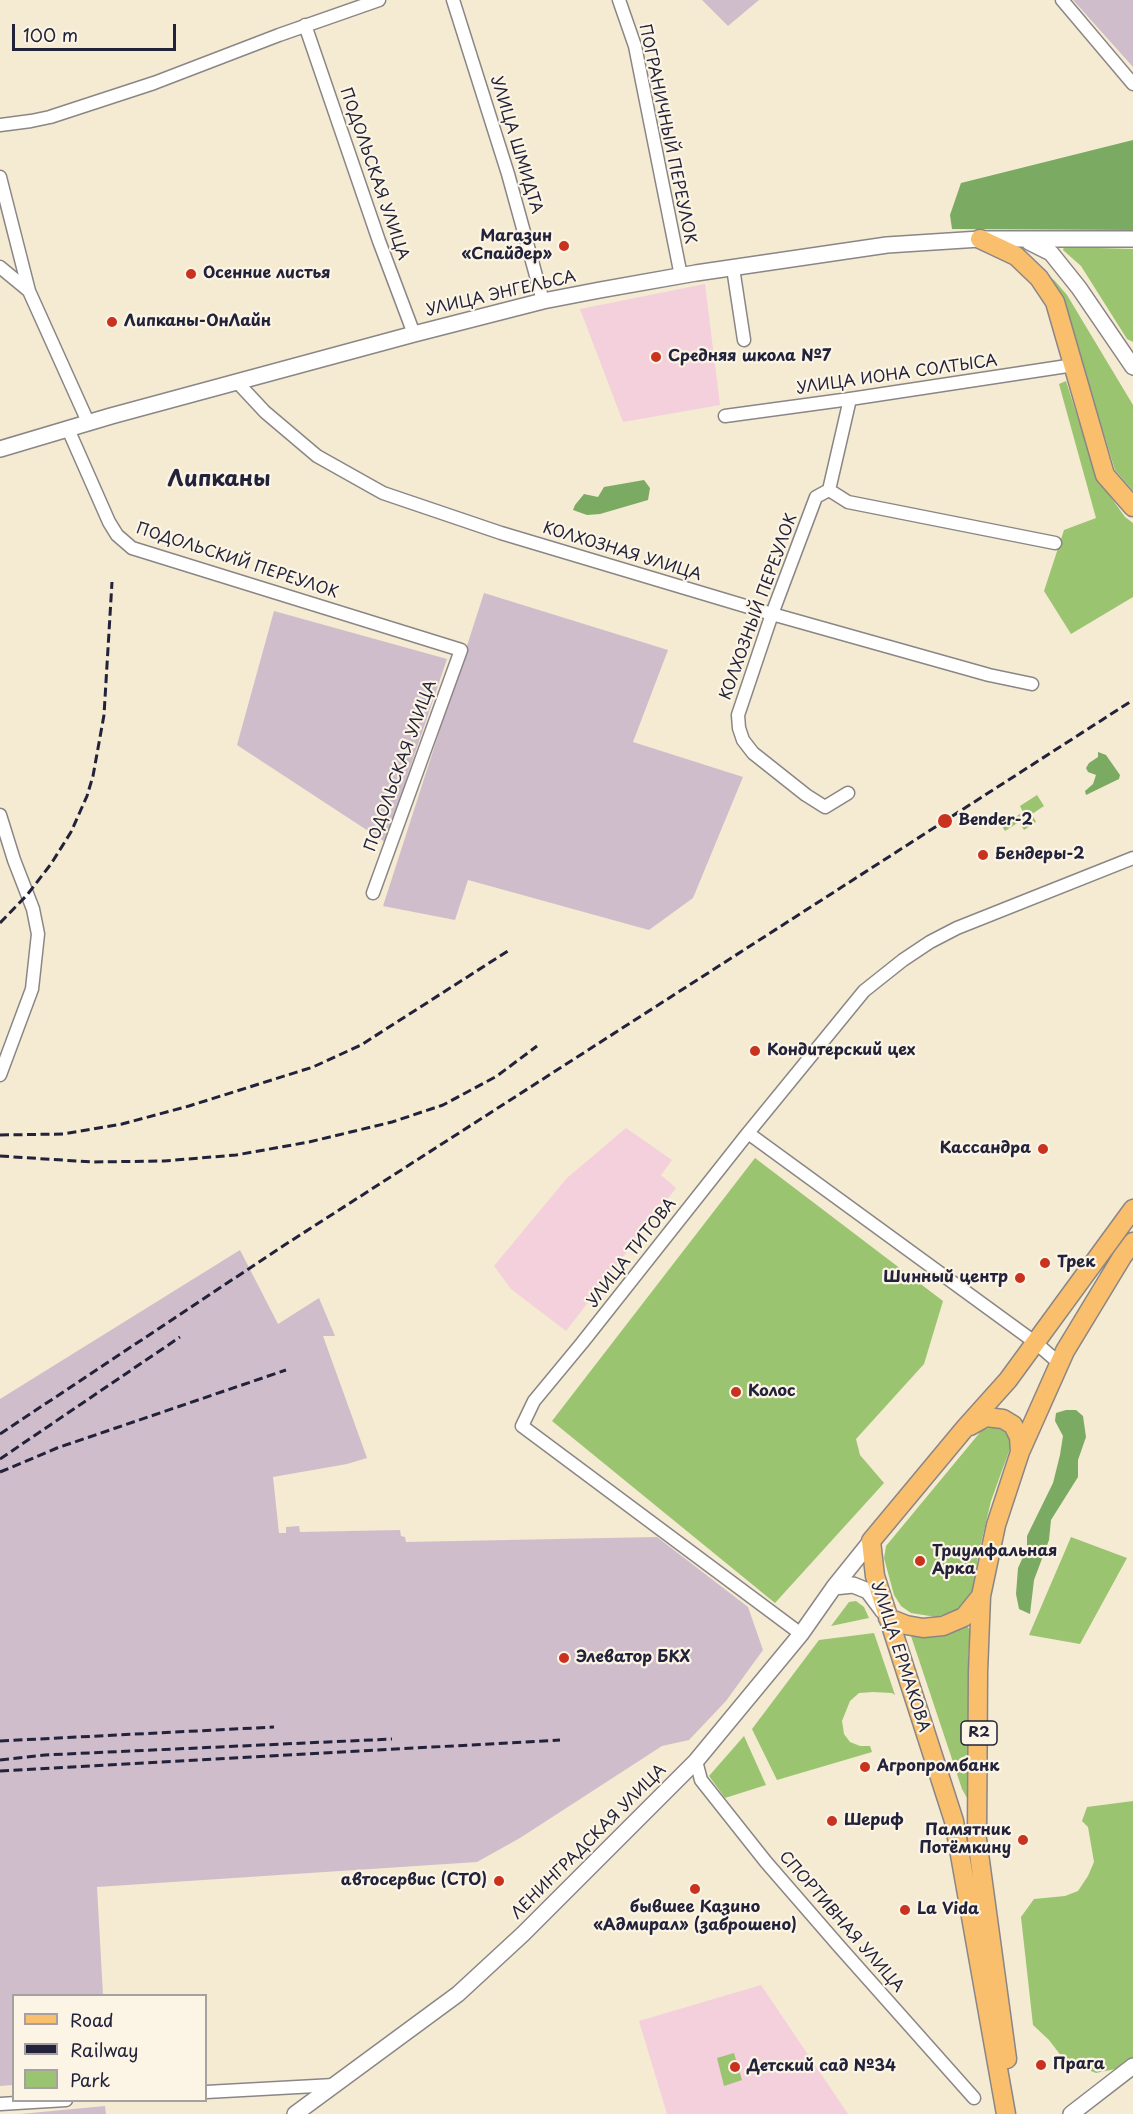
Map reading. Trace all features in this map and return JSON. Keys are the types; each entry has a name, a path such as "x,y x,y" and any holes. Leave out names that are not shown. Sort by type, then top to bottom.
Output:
{"main road":[{"path":"980,239 1016,256 1039,279 1055,302 1105,475 1133,507"},
{"path":"872,1541 965,1428 1008,1380 1133,1209"},
{"name":"R2","path":"1013,2114 1000,1998 977,1839 981,1596 996,1525 1020,1452 1059,1363 1133,1242"},
{"path":"965,1428 986,1417 1003,1419 1013,1425 1019,1437 1020,1452"},
{"name":"УЛИЦА ЕРМАКОВА","path":"872,1541 875,1576 954,1821 1006,2114"},
{"path":"888,1618 923,1628 943,1626 964,1617 981,1596"}],"street":[{"path":"0,125 50,117 144,87 305,25 379,0"},
{"name":"УЛИЦА ШМИДТА","path":"453,0 508,174 543,301"},
{"name":"ПОГРАНИЧНЫЙ ПЕРЕУЛОК","path":"620,0 634,46 681,276"},
{"path":"1062,0 1133,84"},
{"name":"ПОДОЛЬСКАЯ УЛИЦА","path":"305,25 379,241 414,334"},
{"path":"0,177 29,291 88,422"},
{"name":"УЛИЦА ЭНГЕЛЬСА","path":"0,449 88,422 543,301 681,276 887,245 980,239 1133,239"},
{"path":"1023,240 1051,253 1079,288 1133,367"},
{"path":"0,267 29,291"},
{"path":"732,268 744,340"},
{"name":"УЛИЦА ИОНА СОЛТЫСА","path":"724,416 1074,365"},
{"name":"КОЛХОЗНАЯ УЛИЦА","path":"237,382 265,412 317,456 383,492 501,533 772,614 989,675 1032,684"},
{"name":"КОЛХОЗНЫЙ ПЕРЕУЛОК","path":"848,794 825,807 806,795 753,753 742,740 738,715 772,614 816,497 829,490 850,399"},
{"name":"ПОДОЛЬСКИЙ ПЕРЕУЛОК","path":"68,429 109,522 117,535 132,548 461,650"},
{"path":"829,490 848,502 1055,543"},
{"name":"ПОДОЛЬСКАЯ УЛИЦА","path":"373,893 461,650"},
{"path":"0,815 33,909 38,934 32,989 0,1075"},
{"path":"1059,1363 1036,1343 748,1133 864,991 903,960 957,928 1133,858"},
{"name":"УЛИЦА ТИТОВА","path":"748,1133 534,1401 522,1426 801,1634"},
{"name":"ЛЕНИНГРАДСКАЯ УЛИЦА","path":"295,2114 458,1994 524,1934 696,1761 801,1634 834,1587 872,1541"},
{"path":"834,1587 853,1585 868,1591 888,1618"},
{"name":"СПОРТИВНАЯ УЛИЦА","path":"696,1761 701,1780 766,1862 837,1945 974,2097"},
{"path":"1071,2114 1133,2066"},
{"path":"207,2092 334,2085"},
{"path":"0,2104 33,2102"}],"shaded area":[{"path":"702,0 759,0 728,26"},
{"path":"1073,0 1133,0 1133,67"},
{"name":"Средняя школа №7","path":"705,284 720,405 623,422 580,309"},
{"path":"484,593 668,650 633,742 743,777 693,898 649,930 468,880 455,920 383,906"},
{"path":"274,611 447,659 385,842 237,745"},
{"path":"626,1128 672,1160 661,1175 676,1188 566,1331 511,1289 494,1266 567,1178"},
{"path":"240,1250 278,1324 319,1298 335,1336 323,1336 367,1458 347,1464 273,1477 279,1533 286,1533 286,1527 299,1526 300,1532 400,1530 406,1542 657,1537 748,1607 763,1650 726,1701 689,1740 662,1746 520,1838 477,1862 97,1887 103,1994 12,1994 12,2085 0,2086 0,1399"},
{"name":"Детский сад №34","path":"761,1985 848,2114 667,2114 639,2021"},
{"path":"105,2106 106,2114 20,2114"}],"green space":[{"path":"1133,140 1133,230 952,229 950,215 961,183"},
{"path":"1064,247 1133,249 1133,342 1127,339 1081,266 1063,250"},
{"path":"1035,263 1067,295 1133,405 1133,491 1115,470 1062,298"},
{"path":"1066,381 1097,478 1125,517 1133,523 1133,597 1071,634 1044,591 1064,530 1096,518 1059,384"},
{"path":"644,480 650,488 648,500 600,514 587,515 573,510 584,494 598,497 604,487"},
{"path":"1098,752 1106,755 1120,775 1119,779 1086,795 1085,791 1093,784 1096,775 1088,772 1086,768 1098,757"},
{"path":"1037,795 1044,806 1032,814 1036,822 1024,830 1019,822 1005,831 1002,826 1023,812 1020,806"},
{"name":"Колос","path":"755,1158 943,1301 924,1364 856,1439 860,1455 884,1483 775,1603 552,1421"},
{"path":"1076,1410 1083,1416 1086,1437 1078,1460 1078,1477 1051,1520 1049,1540 1034,1580 1030,1614 1019,1609 1016,1594 1018,1568 1027,1548 1027,1536 1053,1483 1063,1436 1055,1421 1056,1413"},
{"path":"996,1426 1005,1432 1012,1443 991,1501 978,1556 971,1601 962,1608 936,1617 911,1613 901,1606 894,1595 884,1558 886,1546 982,1430"},
{"path":"1071,1537 1127,1558 1080,1644 1029,1635"},
{"path":"856,1601 864,1607 869,1618 831,1626 849,1602"},
{"path":"967,1626 970,1630 968,1661 971,1787 970,1797 967,1798 910,1633 955,1631"},
{"path":"874,1633 895,1695 892,1693 859,1693 850,1701 842,1721 844,1734 850,1742 860,1746 870,1746 872,1752 777,1780 752,1729 819,1640"},
{"path":"744,1736 766,1785 725,1798 709,1776"},
{"path":"1133,1801 1133,2057 1120,2068 1096,2073 1065,2061 1049,2040 1033,2025 1021,1917 1034,1899 1065,1896 1078,1891 1088,1876 1094,1862 1088,1827 1082,1821 1087,1807"},
{"path":"734,2053 742,2080 724,2086 717,2058"}],"railway":[{"path":"0,923 27,895 51,864 71,832 87,796 104,715 112,582"},
{"path":"0,1434 283,1246 1133,700"},
{"path":"0,1135 63,1134 122,1124 189,1106 313,1067 361,1045 511,949"},
{"path":"0,1156 92,1162 164,1161 236,1155 309,1142 392,1122 443,1105 497,1076 537,1046"},
{"path":"0,1459 180,1337"},
{"path":"0,1472 57,1448 286,1370"},
{"path":"0,1741 274,1727"},
{"path":"0,1760 45,1755 392,1739"},
{"path":"0,1771 560,1740"}],"place":[{"name":"Магазин «Спайдер»","path":"564,246"},
{"name":"Осенние листья","path":"191,274"},
{"name":"Липканы-ОнЛайн","path":"112,322"},
{"name":"Средняя школа №7","path":"656,357"},
{"name":"Bender-2","path":"945,821"},
{"name":"Бендеры-2","path":"983,855"},
{"name":"Кондитерский цех","path":"755,1051"},
{"name":"Кассандра","path":"1043,1149"},
{"name":"Трек","path":"1045,1263"},
{"name":"Шинный центр","path":"1020,1278"},
{"name":"Колос","path":"736,1392"},
{"name":"Триумфальная Арка","path":"920,1561"},
{"name":"Элеватор БКХ","path":"564,1658"},
{"name":"Агропромбанк","path":"865,1767"},
{"name":"Шериф","path":"832,1821"},
{"name":"Памятник Потёмкину","path":"1023,1840"},
{"name":"автосервис (СТО)","path":"499,1881"},
{"name":"бывшее Казино «Адмирал» (заброшено)","path":"695,1889"},
{"name":"La Vida","path":"905,1910"},
{"name":"Прага","path":"1041,2065"},
{"name":"Детский сад №34","path":"735,2067"}],"district":[{"name":"Липканы","path":"219,480"}]}
